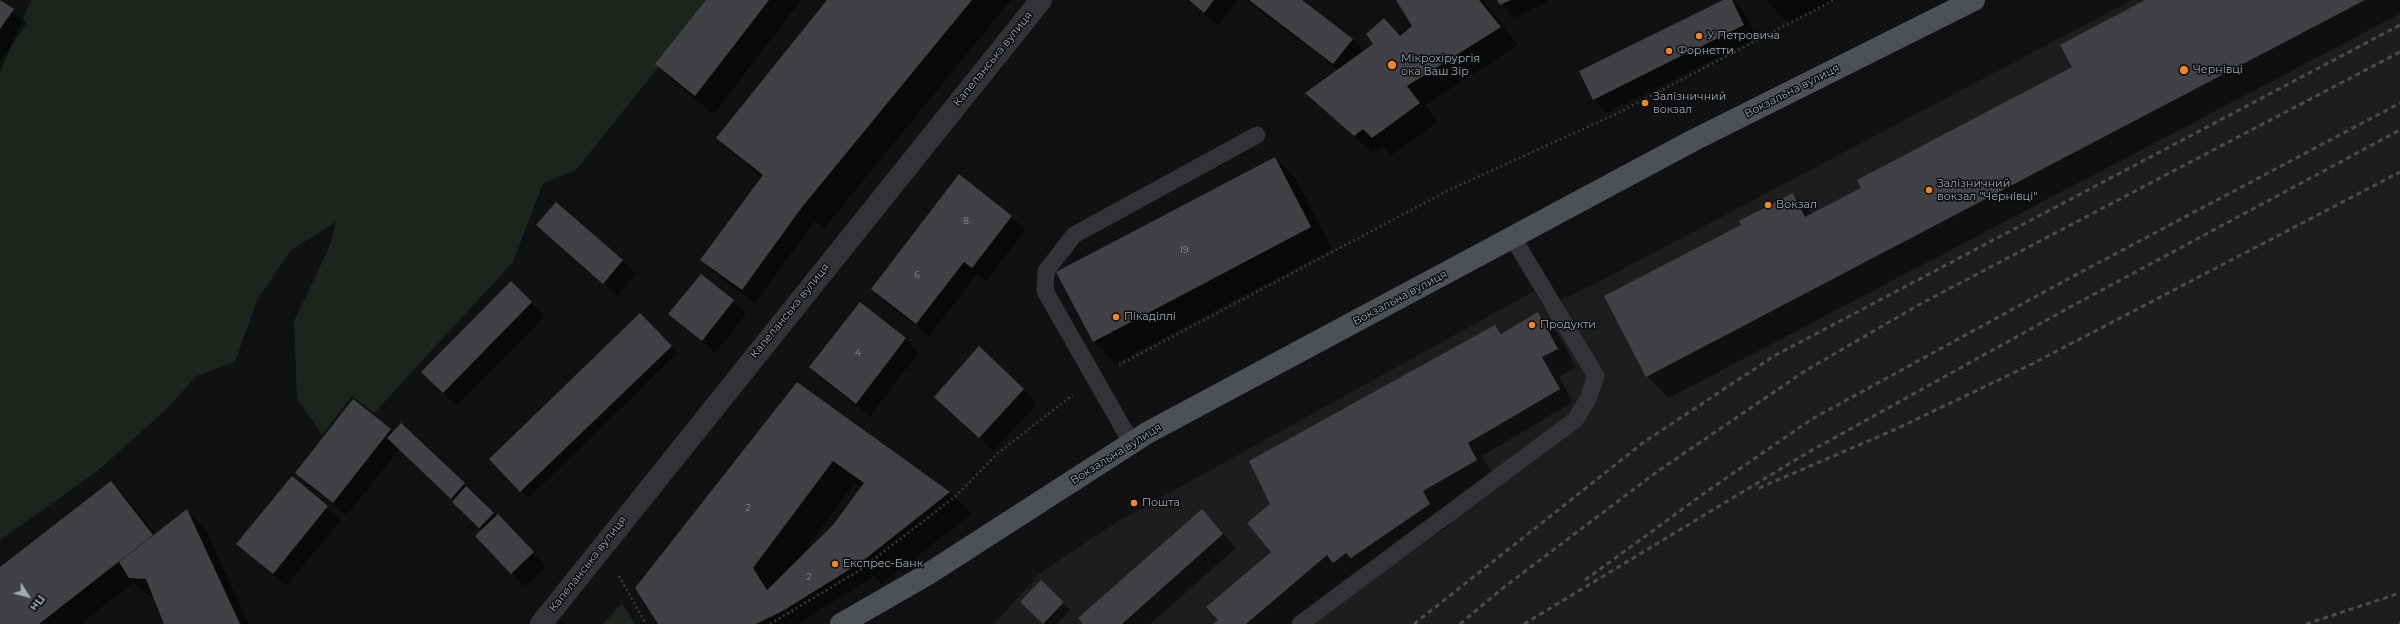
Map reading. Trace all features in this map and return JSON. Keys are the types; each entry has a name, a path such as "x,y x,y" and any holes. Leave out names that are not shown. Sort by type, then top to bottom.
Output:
{"main road":[{"name":"Вокзальна вулиця","path":"841,624 928,574 1131,442 1692,141 1974,0"}],"street":[{"name":"Капеланська вулиця","path":"541,624 1041,0"}],"lane":[{"path":"1131,442 1045,291 1046,271 1074,234 1257,135"},
{"path":"1300,624 1575,420 1588,399 1596,376 1513,238"}],"path":[{"path":"770,624 860,570 956,496 998,453 1094,378 1449,190 1616,114 1834,0"},
{"path":"629,596 646,624"}],"shaded area":[{"path":"31,0 712,0 576,170 543,183 513,262 374,413 352,396 322,435 297,399 294,321 329,248 336,222 291,250 257,300 235,362 196,376 168,408 95,473 0,540 0,72"},
{"path":"2132,0 2400,0 2400,624 994,624 1039,574 1115,523 1534,291 1545,308 1606,278"},
{"path":"622,603 635,624 603,624"}],"building":[{"path":"0,0 14,9 0,29"},
{"path":"706,0 769,0 695,96 655,64"},
{"path":"827,0 972,0 802,207 742,290 700,260 763,175 716,138"},
{"path":"1189,0 1214,0 1204,13"},
{"path":"1249,0 1302,0 1353,39 1333,64"},
{"name":"Мікрохірургія ока Ваш Зір","path":"1396,0 1479,0 1501,27 1407,86 1420,103 1372,138 1363,129 1354,136 1305,93 1373,44 1366,34 1384,18 1400,36 1412,26"},
{"path":"1497,0 1511,0 1500,5"},
{"path":"1723,0 1732,0 1744,25 1694,50 1690,43 1693,50 1593,100 1579,71"},
{"name":"Залізничний вокзал \"Чернівці\"","path":"2145,0 2365,0 1646,377 1604,296 1741,225 1739,221 1793,193 1805,217 1861,188 1857,180 2072,67 2060,45"},
{"path":"1275,157 1311,227 1093,342 1056,272"},
{"path":"959,174 1012,216 972,268 964,262 916,324 871,289"},
{"path":"556,202 623,260 603,284 536,225"},
{"path":"701,274 734,300 702,341 668,314"},
{"path":"511,281 532,302 443,393 421,372"},
{"path":"860,302 906,338 856,404 809,367"},
{"path":"1538,312 1558,349 1542,357 1560,389 1468,443 1477,460 1423,491 1430,504 1351,558 1346,553 1333,563 1327,555 1246,624 1213,624 1218,620 1206,607 1271,552 1247,523 1270,504 1249,461 1495,325 1501,334"},
{"path":"640,313 672,346 520,492 489,459"},
{"path":"979,346 1024,389 979,438 934,397"},
{"path":"797,382 950,492 860,563 781,612 756,624 658,624 635,588","holes":["833,461 864,483 833,525 767,590 753,568"]},
{"path":"353,399 391,429 333,503 295,473"},
{"path":"401,423 465,483 451,499 387,438"},
{"path":"292,476 328,506 273,574 236,544"},
{"path":"111,481 153,535 39,624 0,624 0,567"},
{"path":"466,486 494,513 479,528 452,502"},
{"path":"187,509 240,624 164,624 146,579 129,578 119,562"},
{"path":"1202,509 1223,534 1122,624 1083,624 1078,618"},
{"path":"498,514 534,552 511,574 475,536"},
{"path":"1041,580 1064,602 1043,624 1020,602"}],"railway":[{"path":"1414,624 1644,442 1774,356 2400,25"},
{"path":"1460,624 1503,588 1658,471 1805,371 1922,303 2400,52"},
{"path":"1585,580 1706,492 1812,419 2066,280 2400,103"},
{"path":"1524,624 1807,453 2072,306 2400,130"},
{"path":"1759,488 1894,430 2032,364 2400,172"},
{"path":"2306,624 2400,593"}],"place":[{"name":"У Петровича","path":"1699,36"},
{"name":"Форнетти","path":"1669,51"},
{"name":"Мікрохірургія ока Ваш Зір","path":"1392,65"},
{"name":"Чернівці","path":"2184,70"},
{"name":"Залізничний вокзал","path":"1645,103"},
{"name":"Залізничний вокзал \"Чернівці\"","path":"1929,190"},
{"name":"Вокзал","path":"1768,205"},
{"name":"Пікаділлі","path":"1116,317"},
{"name":"Продукти","path":"1532,325"},
{"name":"Пошта","path":"1134,503"},
{"name":"Eкспрес-Банк","path":"835,564"}]}
